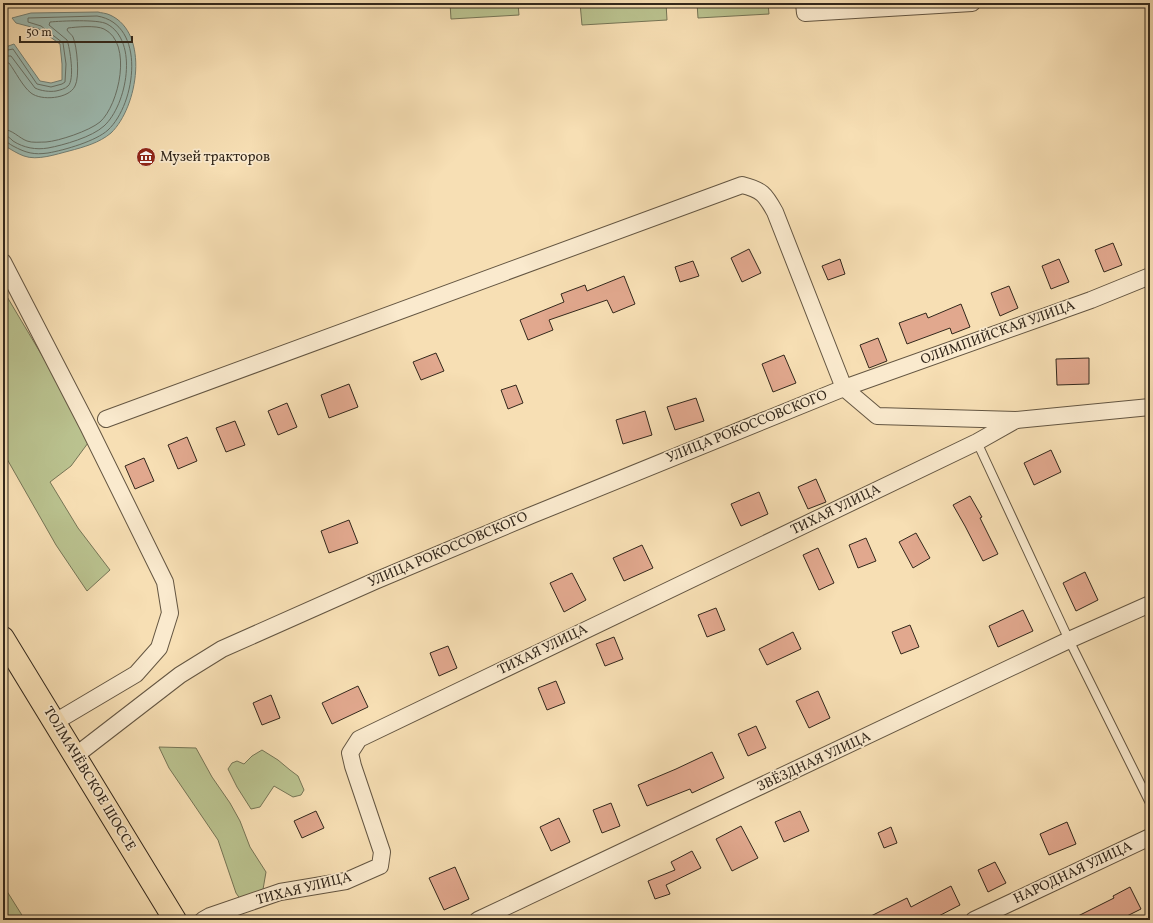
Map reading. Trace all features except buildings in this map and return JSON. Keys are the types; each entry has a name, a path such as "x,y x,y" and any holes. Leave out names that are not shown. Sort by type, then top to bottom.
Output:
{"main road":[{"name":"ТОЛМАЧЁВСКОЕ ШОССЕ","path":"3,638 175,920"}],"street":[{"path":"804,3 805,13 972,3"},
{"path":"106,419 742,185 754,188 767,197 775,212 844,388 877,416 1016,420 1150,407"},
{"path":"3,262 88,426 165,582 170,613 159,648 136,674 55,722"},
{"name":"ОЛИМПИЙСКАЯ УЛИЦА","path":"844,388 1091,300 1150,276"},
{"name":"УЛИЦА РОКОССОВСКОГО","path":"75,756 180,675 222,649 375,581 532,515 844,388"},
{"name":"ТИХАЯ УЛИЦА","path":"203,920 210,916 280,892 346,881 380,866 382,852 350,753 359,739 977,442 1016,420"},
{"name":"ЗВЁЗДНАЯ УЛИЦА","path":"478,920 1070,640 1150,604"},
{"name":"НАРОДНАЯ УЛИЦА","path":"974,920 1150,837"}],"lane":[{"path":"977,442 1070,640 1150,803"}],"green space":[{"path":"450,3 518,3 519,15 451,19"},
{"path":"580,3 666,3 667,20 582,25"},
{"path":"697,3 768,3 769,14 698,18"},
{"path":"3,290 59,384 88,443 71,466 50,482 78,528 110,570 87,591 56,545 3,452"},
{"path":"159,747 196,748 212,777 230,803 240,821 250,847 266,872 261,901 243,903 236,893 218,840 169,768"},
{"path":"262,750 278,760 298,776 304,790 301,795 293,797 274,786 260,807 251,809 228,769 232,763 237,761 244,764 252,756"},
{"path":"3,885 25,920 3,920"}],"water":[{"path":"98,12 110,15 123,24 131,37 135,53 136,71 133,89 128,106 120,121 111,133 96,142 53,155 35,158 29,157 19,154 5,146 3,140 3,48 14,44 40,81 51,83 62,80 60,44 39,29 16,23 12,18 31,13"}],"place":[{"name":"Музей тракторов","path":"146,157"}]}
